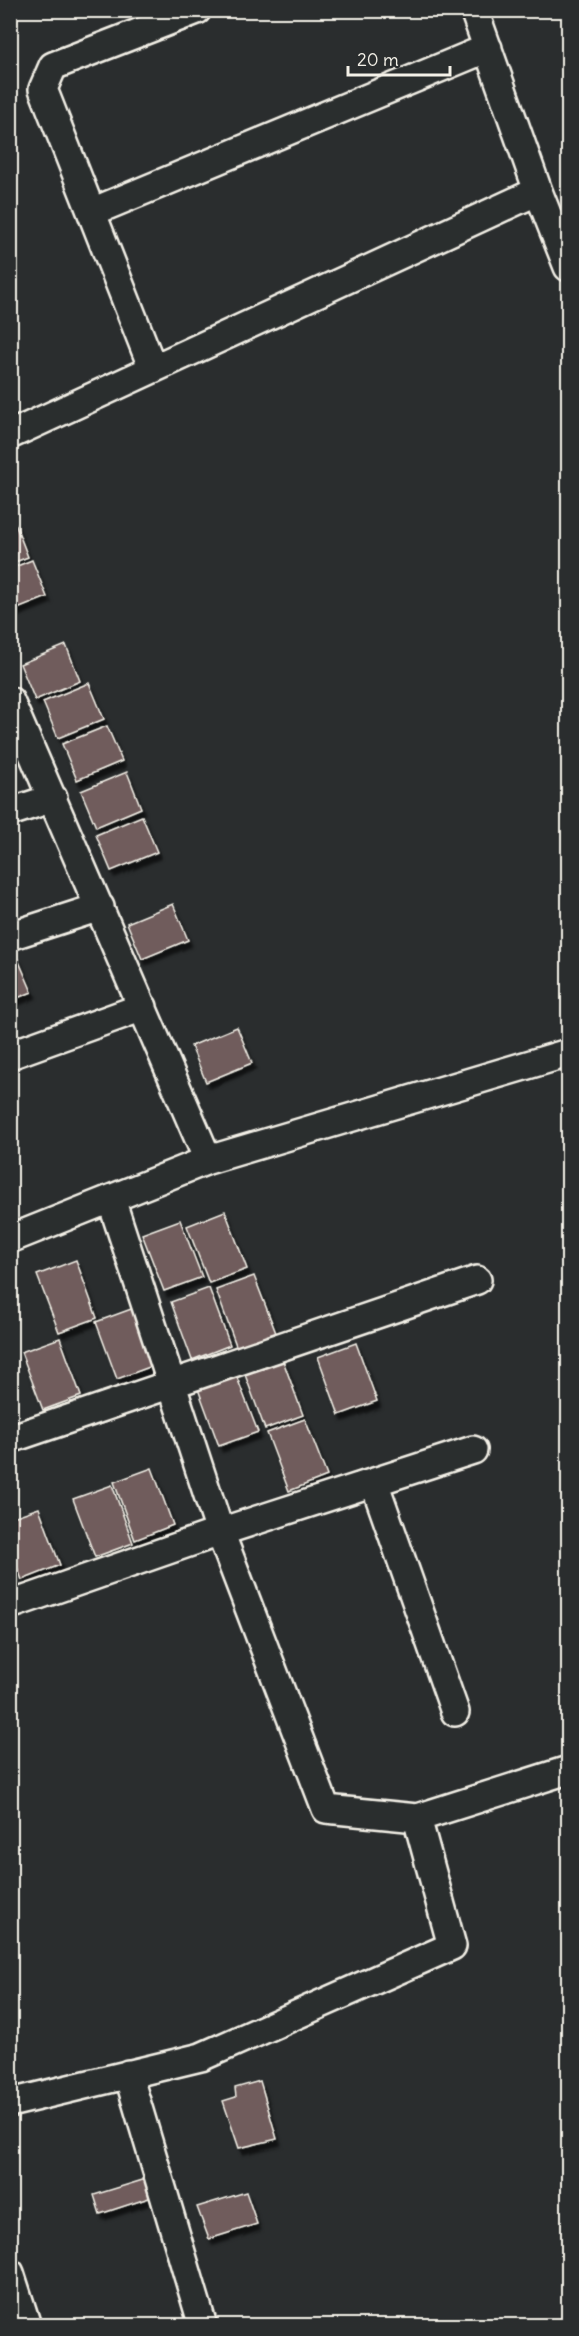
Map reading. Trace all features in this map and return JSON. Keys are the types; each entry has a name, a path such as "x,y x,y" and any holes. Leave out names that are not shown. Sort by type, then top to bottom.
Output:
{"street":[{"path":"153,369 43,89 53,66 197,10"},
{"path":"474,10 538,191 568,267"},
{"path":"92,212 488,48"},
{"path":"10,435 538,191"},
{"path":"10,701 208,1160"},
{"path":"10,812 53,798"},
{"path":"10,936 100,908"},
{"path":"10,1055 143,1006"},
{"path":"10,1239 208,1160 568,1053"},
{"path":"111,1199 220,1532 326,1809 417,1818 568,1770"},
{"path":"10,1439 477,1280"},
{"path":"10,1605 220,1532 473,1450"},
{"path":"374,1482 455,1712"},
{"path":"10,2103 201,2057 452,1946 417,1818"},
{"path":"128,2074 202,2325"},
{"path":"10,2273 27,2325"}],"building":[{"path":"14,521 28,557 10,564 10,522"},
{"path":"32,560 47,597 10,612 10,569"},
{"path":"66,645 80,681 35,700 20,664"},
{"path":"89,683 104,719 58,738 43,702"},
{"path":"107,726 122,761 77,780 62,744"},
{"path":"127,772 141,808 96,827 81,791"},
{"path":"142,816 157,852 111,871 96,835"},
{"path":"173,904 188,940 142,959 127,923"},
{"path":"17,957 32,992 10,1001 10,959"},
{"path":"237,1027 252,1063 206,1082 191,1046"},
{"path":"225,1211 247,1269 209,1283 187,1226"},
{"path":"180,1220 202,1277 164,1291 142,1234"},
{"path":"76,1260 97,1318 59,1332 37,1275"},
{"path":"254,1276 276,1333 237,1348 216,1290"},
{"path":"209,1288 230,1345 192,1360 171,1302"},
{"path":"134,1308 155,1365 117,1379 96,1322"},
{"path":"60,1338 81,1396 43,1410 21,1352"},
{"path":"356,1343 377,1401 339,1415 318,1357"},
{"path":"282,1358 303,1415 265,1429 244,1372"},
{"path":"236,1375 258,1432 219,1446 198,1389"},
{"path":"305,1419 327,1476 289,1491 267,1433"},
{"path":"152,1468 173,1525 135,1540 114,1482"},
{"path":"112,1485 133,1543 95,1557 73,1499"},
{"path":"39,1508 60,1565 22,1580 10,1548 10,1518"},
{"path":"260,2081 277,2139 239,2148 223,2101 236,2097 235,2088"},
{"path":"146,2179 152,2197 100,2214 94,2195"},
{"path":"246,2192 257,2224 209,2239 197,2207"}]}
